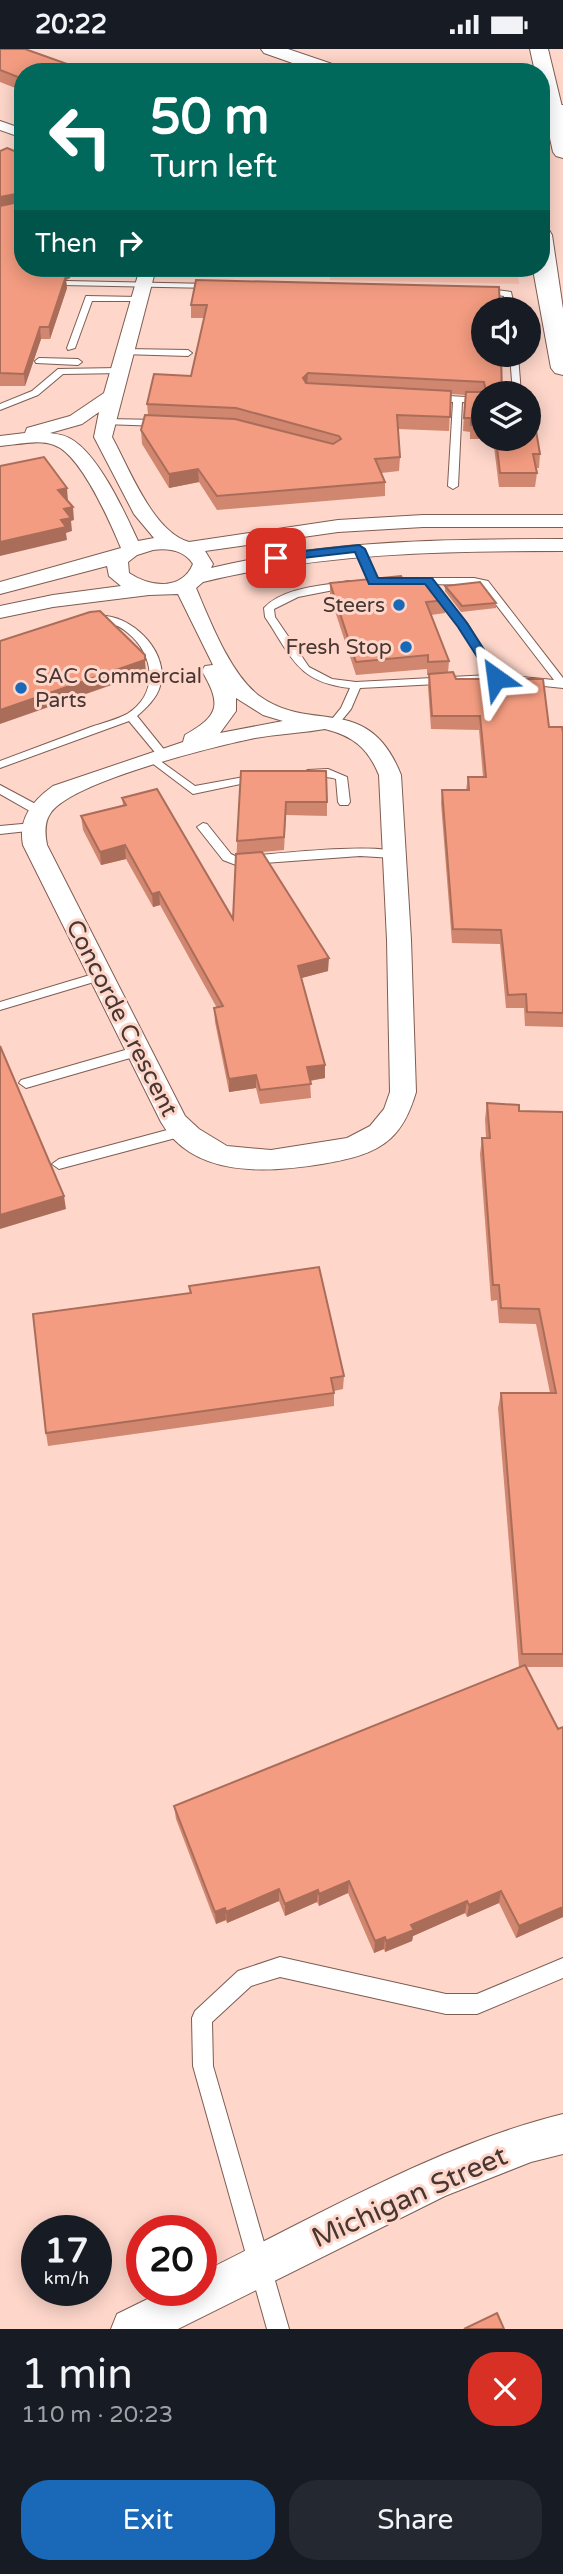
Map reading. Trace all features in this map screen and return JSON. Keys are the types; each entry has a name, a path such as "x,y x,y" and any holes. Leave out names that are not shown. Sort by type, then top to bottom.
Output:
{"main road":[{"path":"270,49 311,63"},
{"path":"552,110 561,141"},
{"path":"545,277 563,368"}],"street":[{"path":"144,284 103,437 148,519 179,546"},
{"path":"0,440 76,420 112,396"},
{"path":"0,440 51,439 71,447 114,513 126,553"},
{"path":"0,588 126,553 148,544 179,546 338,526 423,521 563,521"},
{"path":"0,612 53,601 154,589 276,558 439,544 563,545"},
{"name":"Concorde Crescent","path":"179,546 201,558 203,564 191,581 211,640 243,692 265,708 328,724 371,739 387,760 394,854 403,1092 392,1121 379,1135 362,1145 337,1152 266,1163 230,1158 182,1131 175,1122 35,845 36,819 50,798 61,791 162,754 259,729 328,724"},
{"path":"126,553 117,563 119,576 135,586 154,589"},
{"name":"Concorde Crescent","path":"154,589 223,687 228,706 216,725 162,754"},
{"name":"Michigan Street","path":"132,2329 433,2181 531,2143 563,2134"}],"lane":[{"path":"66,283 219,286"},
{"path":"71,348 89,298 144,284"},
{"path":"471,290 508,294 509,297"},
{"path":"0,407 35,393 61,372 188,353"},
{"path":"39,361 122,362"},
{"path":"417,397 471,401"},
{"path":"453,486 458,400"},
{"path":"106,422 176,423"},
{"path":"359,549 373,581"},
{"path":"373,581 484,583 563,685 496,678 356,685 330,682 308,672 270,617 269,608 274,602 286,598 373,581"},
{"path":"428,581 463,625 496,678"},
{"path":"0,765 131,716 155,687 157,671 138,635 118,622 100,620 77,624"},
{"path":"328,724 346,709 356,685"},
{"path":"131,716 182,784 197,791 243,779 269,777"},
{"path":"295,774 321,772 341,777 344,802"},
{"path":"0,789 36,819"},
{"path":"0,830 36,819"},
{"path":"203,827 227,857 236,861 360,852 394,854"},
{"path":"0,1006 100,976"},
{"path":"26,1083 139,1051"},
{"path":"59,1164 182,1131"},
{"path":"278,2329 203,2066 202,2018 245,1978 280,1967 446,2004 477,2004 563,1968"}],"shaded area":[{"path":"330,277 518,277 519,284 330,280"}],"building":[{"path":"0,49 25,49 65,63 14,63 14,75 0,70"},
{"path":"7,148 14,151 14,194 0,197 0,151"},
{"path":"14,203 14,277 66,277 49,327 40,327 24,374 0,373 0,206"},
{"path":"196,280 499,287 499,297 471,297 471,367 501,367 502,381 308,373 303,378 306,383 451,391 450,417 397,415 400,457 375,459 385,482 217,496 198,469 169,474 141,430 145,415 235,419 333,444 341,439 339,436 236,408 147,404 154,374 191,376 207,305 191,305"},
{"path":"466,392 471,392 471,418 464,418"},
{"path":"497,451 539,451 540,454 533,454 537,473 500,473"},
{"path":"44,457 67,488 58,490 73,507 64,509 71,518 61,520 66,527 0,542 0,466"},
{"path":"401,576 404,583 430,580 446,600 426,602 449,661 428,662 428,655 356,662 330,583"},
{"path":"480,582 496,603 462,606 445,586"},
{"path":"100,611 145,655 145,660 0,710 0,641"},
{"path":"453,672 456,679 543,679 549,727 562,727 563,1013 527,1012 526,994 508,995 501,930 453,929 442,790 469,790 468,777 486,777 480,716 432,716 429,674"},
{"path":"241,771 326,771 327,802 286,802 284,837 237,841"},
{"path":"157,789 233,919 236,854 262,852 329,958 298,966 325,1065 307,1067 311,1084 260,1090 256,1075 229,1079 214,1008 223,1006 159,892 152,894 125,845 100,852 81,816 126,805 122,798"},
{"path":"0,1046 64,1196 0,1215"},
{"path":"487,1103 519,1105 519,1111 563,1112 563,1654 522,1654 501,1393 556,1393 539,1309 501,1308 499,1285 493,1285 482,1138 490,1138"},
{"path":"319,1267 344,1376 331,1378 334,1393 46,1433 33,1314 191,1293 189,1286"},
{"path":"525,1665 558,1729 563,1727 563,1907 519,1926 501,1891 469,1905 467,1901 411,1925 414,1930 386,1941 385,1937 375,1941 349,1881 285,1904 279,1889 226,1912 225,1908 215,1912 174,1806"},
{"path":"497,2313 504,2329 464,2329"}],"place":[{"name":"Steers","path":"399,605"},
{"name":"Fresh Stop","path":"406,647"},
{"name":"SAC Commercial Parts","path":"21,688"}],"route":[{"path":"276,558 359,549 373,581 428,581 463,625 496,678"}]}
